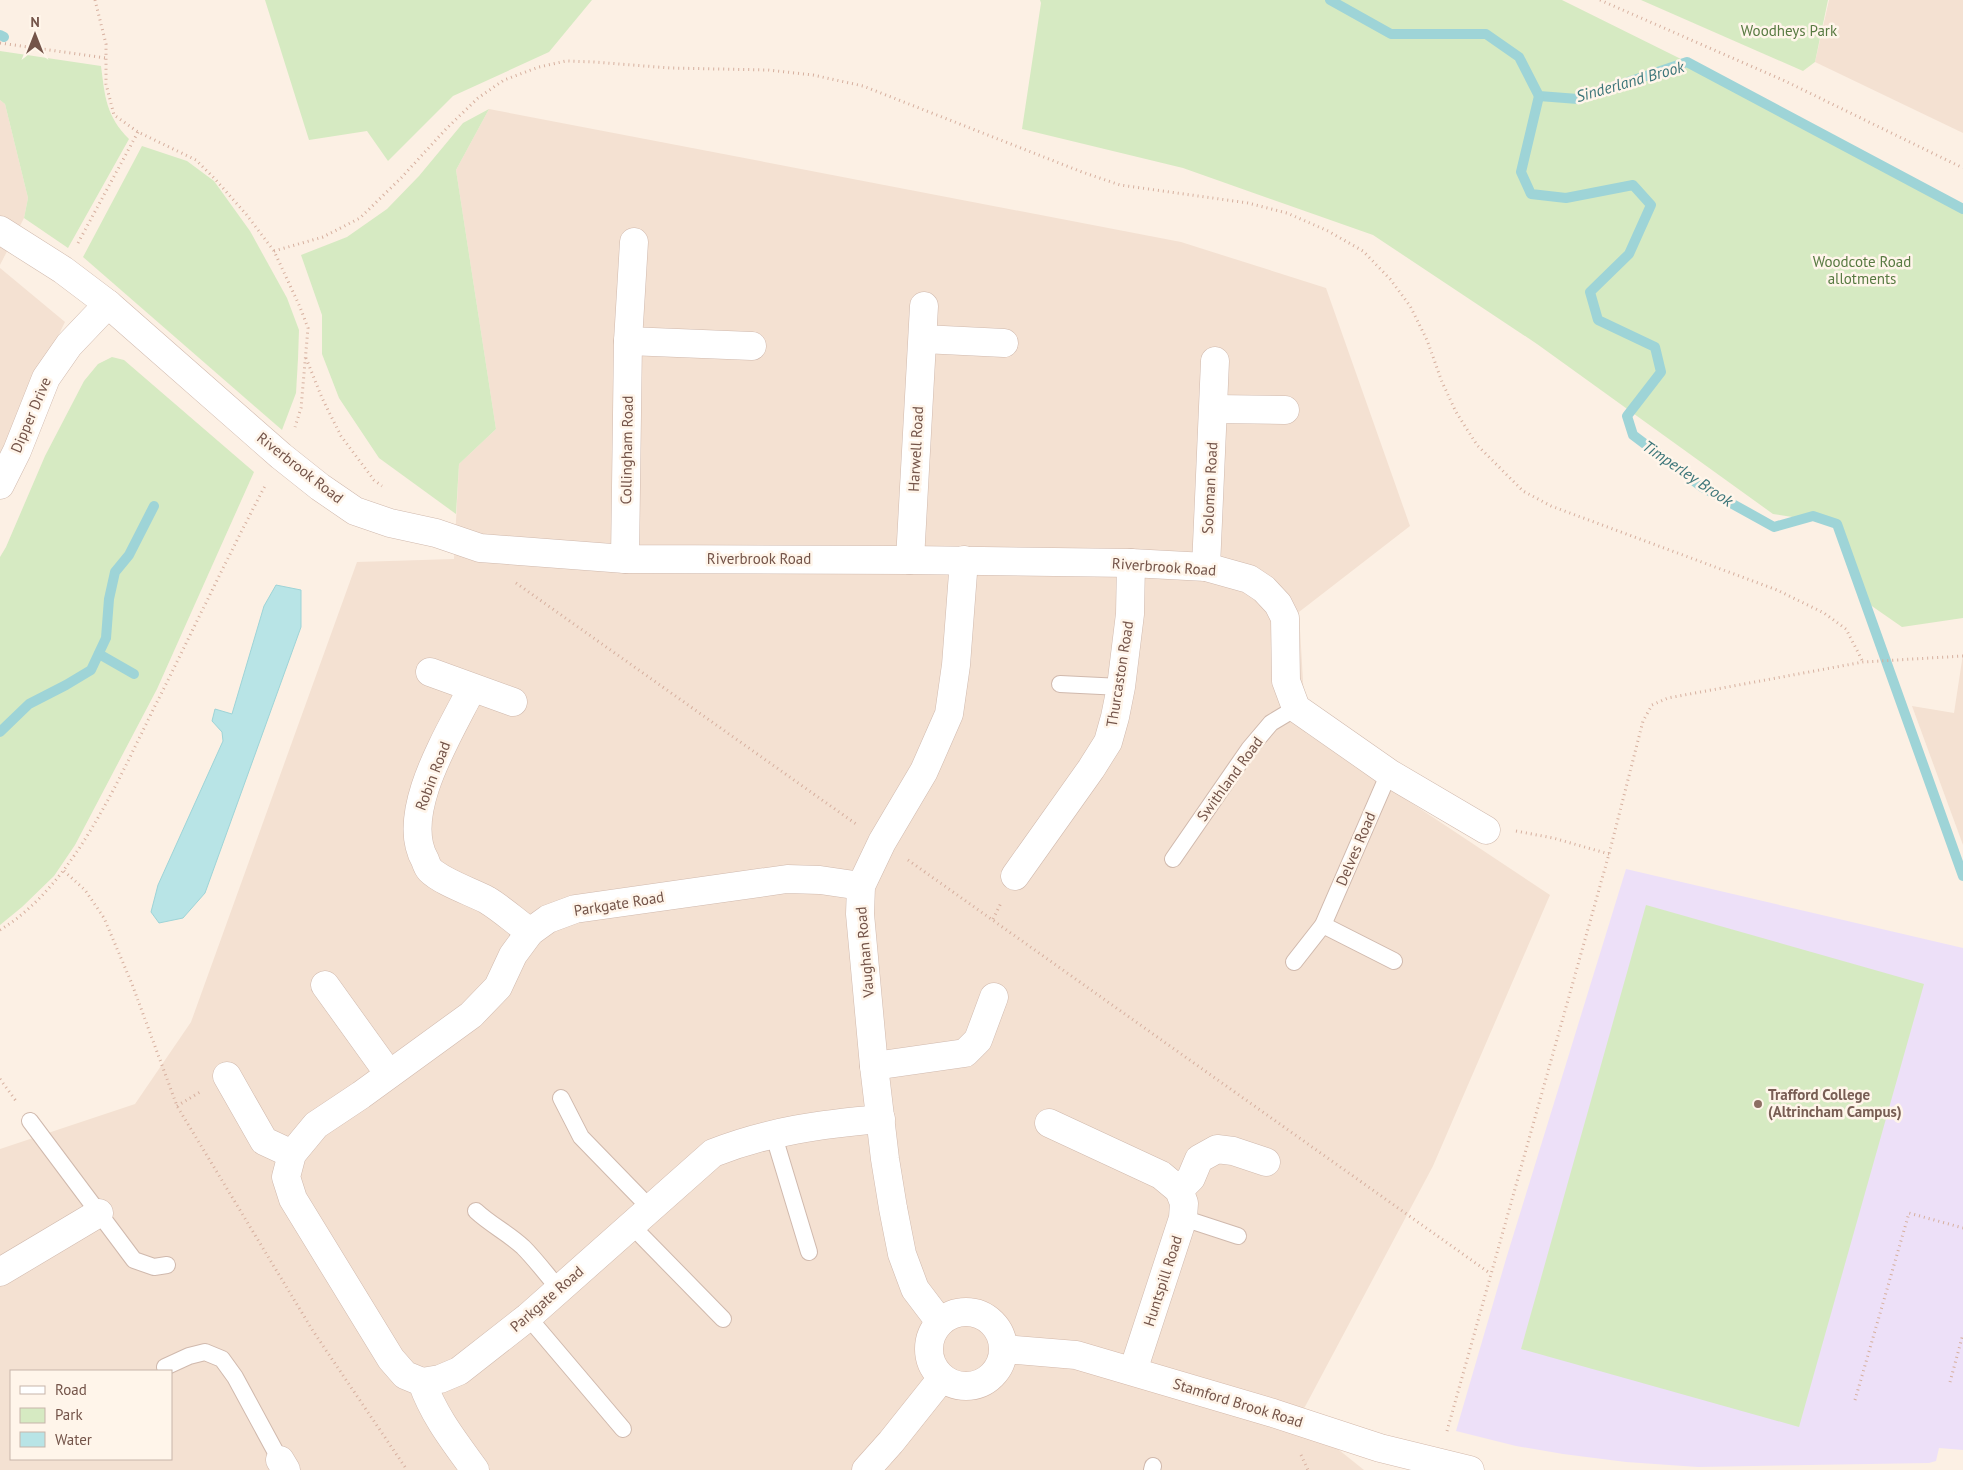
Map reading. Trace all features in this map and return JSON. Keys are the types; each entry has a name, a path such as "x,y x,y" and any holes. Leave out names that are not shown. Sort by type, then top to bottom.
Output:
{"street":[{"name":"Riverbrook Road","path":"0,230 63,270 108,304 281,456 355,512 390,523 436,533 480,548 625,559 964,560 1131,563 1206,567 1249,578 1264,589 1278,604 1285,618 1286,681 1296,708"},
{"name":"Collingham Road","path":"625,559 628,341 634,242"},
{"name":"Dipper Drive","path":"0,485 17,451 46,378 69,345 108,304"},
{"name":"Harwell Road","path":"910,560 924,306"},
{"path":"923,339 1004,343"},
{"path":"628,341 752,346"},
{"name":"Soloman Road","path":"1206,567 1215,361"},
{"path":"1214,409 1285,410"},
{"name":"Vaughan Road","path":"940,1322 915,1289 902,1254 885,1159 874,1066 860,914 861,886 882,842 924,771 949,714 956,665 964,560"},
{"name":"Thurcaston Road","path":"1015,876 1108,742 1121,687 1130,614 1131,563"},
{"path":"430,672 513,702"},
{"name":"Robin Road","path":"472,688 436,761 420,801 416,826 419,850 430,870 488,901 530,932"},
{"path":"1296,708 1389,773 1486,830"},
{"name":"Parkgate Road","path":"861,886 820,880 787,879 575,909 548,919 530,932 513,955 498,988 471,1015 316,1125 292,1154 286,1177 293,1199 391,1359 405,1374 422,1382 440,1379 460,1371 528,1317 713,1153 773,1133 838,1122 881,1119"},
{"path":"325,985 389,1074"},
{"path":"874,1066 966,1054 978,1040 994,997"},
{"path":"227,1076 264,1141 292,1154"},
{"path":"1049,1123 1161,1175 1179,1190 1192,1178 1199,1159 1217,1149 1232,1151 1266,1162"},
{"name":"Huntspill Road","path":"1133,1371 1183,1218 1184,1203 1179,1190"},
{"path":"0,1272 100,1213"},
{"path":"960,1312 972,1312 982,1315 997,1328 1002,1338 1004,1349 997,1371 988,1380 979,1385 969,1387 958,1386 942,1378 935,1370 929,1352 929,1343 933,1332 940,1322 950,1315 960,1312"},
{"name":"Stamford Brook Road","path":"1004,1349 1076,1356 1273,1412 1380,1448 1438,1464 1470,1470"},
{"path":"866,1470 942,1378"},
{"path":"422,1382 430,1404 440,1421 475,1470"}],"lane":[{"path":"1060,684 1121,687"},
{"name":"Swithland Road","path":"1173,859 1249,749 1271,723 1296,708"},
{"name":"Delves Road","path":"1294,962 1324,925 1389,773"},
{"path":"1324,925 1394,961"},
{"path":"561,1098 582,1137 640,1216 724,1319"},
{"path":"30,1121 134,1260 154,1267 167,1265"},
{"path":"773,1133 809,1252"},
{"path":"476,1211 492,1226 506,1233 524,1249 559,1289"},
{"path":"1183,1218 1238,1236"},
{"path":"528,1317 623,1429"},
{"path":"165,1367 189,1356 205,1352 222,1359 235,1377 283,1465"}],"path":[{"path":"0,930 37,900 64,870 82,846 292,437 301,408 308,328 274,251 246,214 196,160 138,132 114,115 109,102 106,84 106,44 95,0"},
{"path":"1600,0 1785,81 1963,168"},
{"path":"0,43 106,58"},
{"path":"274,251 323,237 360,218 478,98 504,80 539,67 566,61 670,68 768,70 813,75 863,86 1082,172 1120,185 1248,203 1287,213 1328,231 1363,251 1390,279 1410,306 1427,340 1442,382 1456,412 1477,445 1523,491 1551,506 1777,590 1824,613 1846,629 1863,662"},
{"path":"63,270 138,132"},
{"path":"305,355 322,398 341,436 374,480 387,489"},
{"path":"517,551 515,582 1491,1274"},
{"path":"1438,1464 1609,854 1643,721 1652,705 1668,698 1863,662 1963,656"},
{"path":"1486,830 1521,831 1609,854"},
{"path":"64,870 85,890 104,918 132,984 177,1106 313,1331 407,1470"},
{"path":"1855,1400 1909,1213 1963,1228"},
{"path":"1950,1382 1963,1334"}],"shaded area":[{"path":"1829,0 1963,0 1963,133 1815,62"},
{"path":"0,100 5,104 28,198 24,218 0,265"},
{"path":"489,109 1181,242 1326,288 1410,526 1299,612 1306,733 1550,895 1433,1166 1299,1418 1364,1470 0,1470 0,1149 135,1104 191,1022 357,562 454,559 459,464 496,429 456,170"},
{"path":"0,268 65,322 0,453"},
{"path":"1963,654 1963,845 1912,706 1954,713"},
{"name":"Trafford College (Altrincham Campus)","path":"1626,869 1963,948 1963,1450 1939,1448 1936,1461 1929,1463 1698,1467 1626,1462 1563,1454 1516,1446 1456,1431 1506,1259"}],"green space":[{"path":"265,0 592,0 549,52 453,96 388,161 367,131 309,140"},
{"name":"Woodcote Road allotments","path":"1040,0 1562,0 1687,62 1963,209 1963,618 1902,627 1866,602 1837,524 1773,514 1537,344 1373,235 1183,168 1022,129"},
{"name":"Woodheys Park","path":"1641,0 1828,0 1815,62 1803,71"},
{"path":"0,51 101,66 111,114 121,131 129,139 68,248 24,218 28,198 5,104 0,100"},
{"path":"489,109 456,170 496,429 459,464 456,514 379,458 339,398 322,354 322,315 301,255 347,237 387,209 419,176 463,123"},
{"path":"142,146 187,161 214,181 250,231 287,298 299,330 298,359 296,393 282,430 83,257"},
{"path":"112,357 124,360 254,472 157,689 75,845 54,876 0,925 0,557 45,456 84,381 98,364"},
{"path":"1646,905 1924,984 1799,1427 1521,1349"}],"water":[{"path":"276,585 301,590 301,627 205,893 183,918 159,923 151,912 158,885 223,741 222,732 212,721 215,709 232,714 264,606"}],"waterway":[{"name":"Sinderland Brook","path":"1330,0 1391,34 1486,34 1519,57 1539,96 1578,99 1687,62 1963,209"},
{"path":"0,35 4,37"},
{"name":"Timperley Brook","path":"1539,96 1521,172 1531,194 1566,198 1633,185 1651,205 1629,254 1590,292 1598,320 1655,347 1661,372 1627,416 1633,435 1702,487 1774,527 1813,516 1837,524 1963,876"},
{"path":"0,732 29,704 91,670 106,638 109,599 115,572 129,555 154,506"},
{"path":"99,654 134,674"}],"place":[{"name":"Trafford College (Altrincham Campus)","path":"1758,1104"}]}
